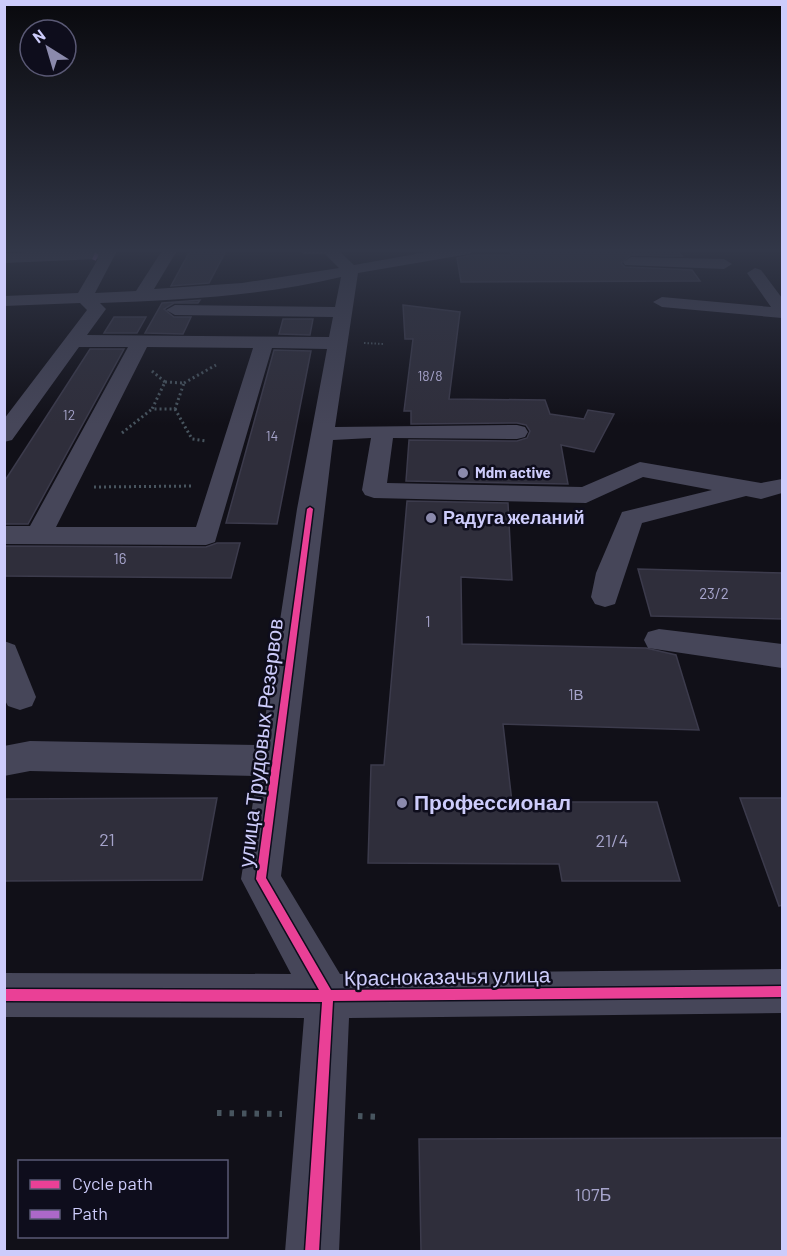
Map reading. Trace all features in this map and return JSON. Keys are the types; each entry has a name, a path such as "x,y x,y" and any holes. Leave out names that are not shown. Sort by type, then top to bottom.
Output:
{"street":[{"path":"4,435 74,341 89,308"},
{"path":"205,308 343,312"},
{"name":"улица Трудовых Резервов","path":"328,996 261,879 310,509 344,308"},
{"path":"719,308 783,314"},
{"path":"686,320 783,331"},
{"path":"74,341 137,348 265,342 338,343"},
{"path":"4,535 206,536 265,342"},
{"path":"39,535 137,348"},
{"path":"383,431 374,490 586,495 640,469 761,491 783,486"},
{"path":"322,434 383,431 517,432"},
{"path":"605,597 610,573 631,518 749,489"},
{"path":"659,640 783,656"},
{"path":"4,653 20,697"},
{"path":"4,761 30,756 276,761"},
{"name":"Красноказачья улица","path":"4,995 328,996 783,991"},
{"path":"312,1251 328,996"}],"path":[{"path":"137,348 165,382 184,383 175,409 192,439 234,443"},
{"path":"118,436 152,409 165,382"},
{"path":"152,409 175,409"},
{"path":"99,477 94,487 222,485"}],"building":[{"path":"159,308 166,308 164,309 174,317 191,317 183,334 145,333"},
{"path":"403,308 460,312 449,399 545,400 550,414 584,419 588,410 614,414 594,452 561,445 568,484 406,481 409,440 517,441 527,438 530,431 526,425 517,423 411,424 411,411 404,411 413,339 405,339"},
{"path":"114,317 146,317 137,333 104,333"},
{"path":"283,319 313,319 310,335 279,334"},
{"path":"90,349 124,349 28,524 4,524 4,482"},
{"path":"274,350 311,351 277,524 226,523"},
{"path":"407,501 508,503 512,580 461,577 462,644 646,648 676,655 699,730 503,724 512,802 657,802 680,881 562,881 559,864 368,863 371,765 384,765"},
{"path":"217,543 240,543 231,578 4,576 4,546 206,547"},
{"path":"638,569 783,573 783,619 651,616"},
{"path":"217,798 202,880 4,881 4,799"},
{"path":"740,798 783,798 783,905 779,906"},
{"path":"783,1138 783,1251 421,1251 419,1139"}],"cycle path":[{"path":"310,509 261,879 328,996 312,1252"},
{"path":"4,995 328,996 782,991"}],"place":[{"name":"Mdm active","path":"463,473"},
{"name":"Радуга желаний","path":"431,518"},
{"name":"Профессионал","path":"402,803"}]}
